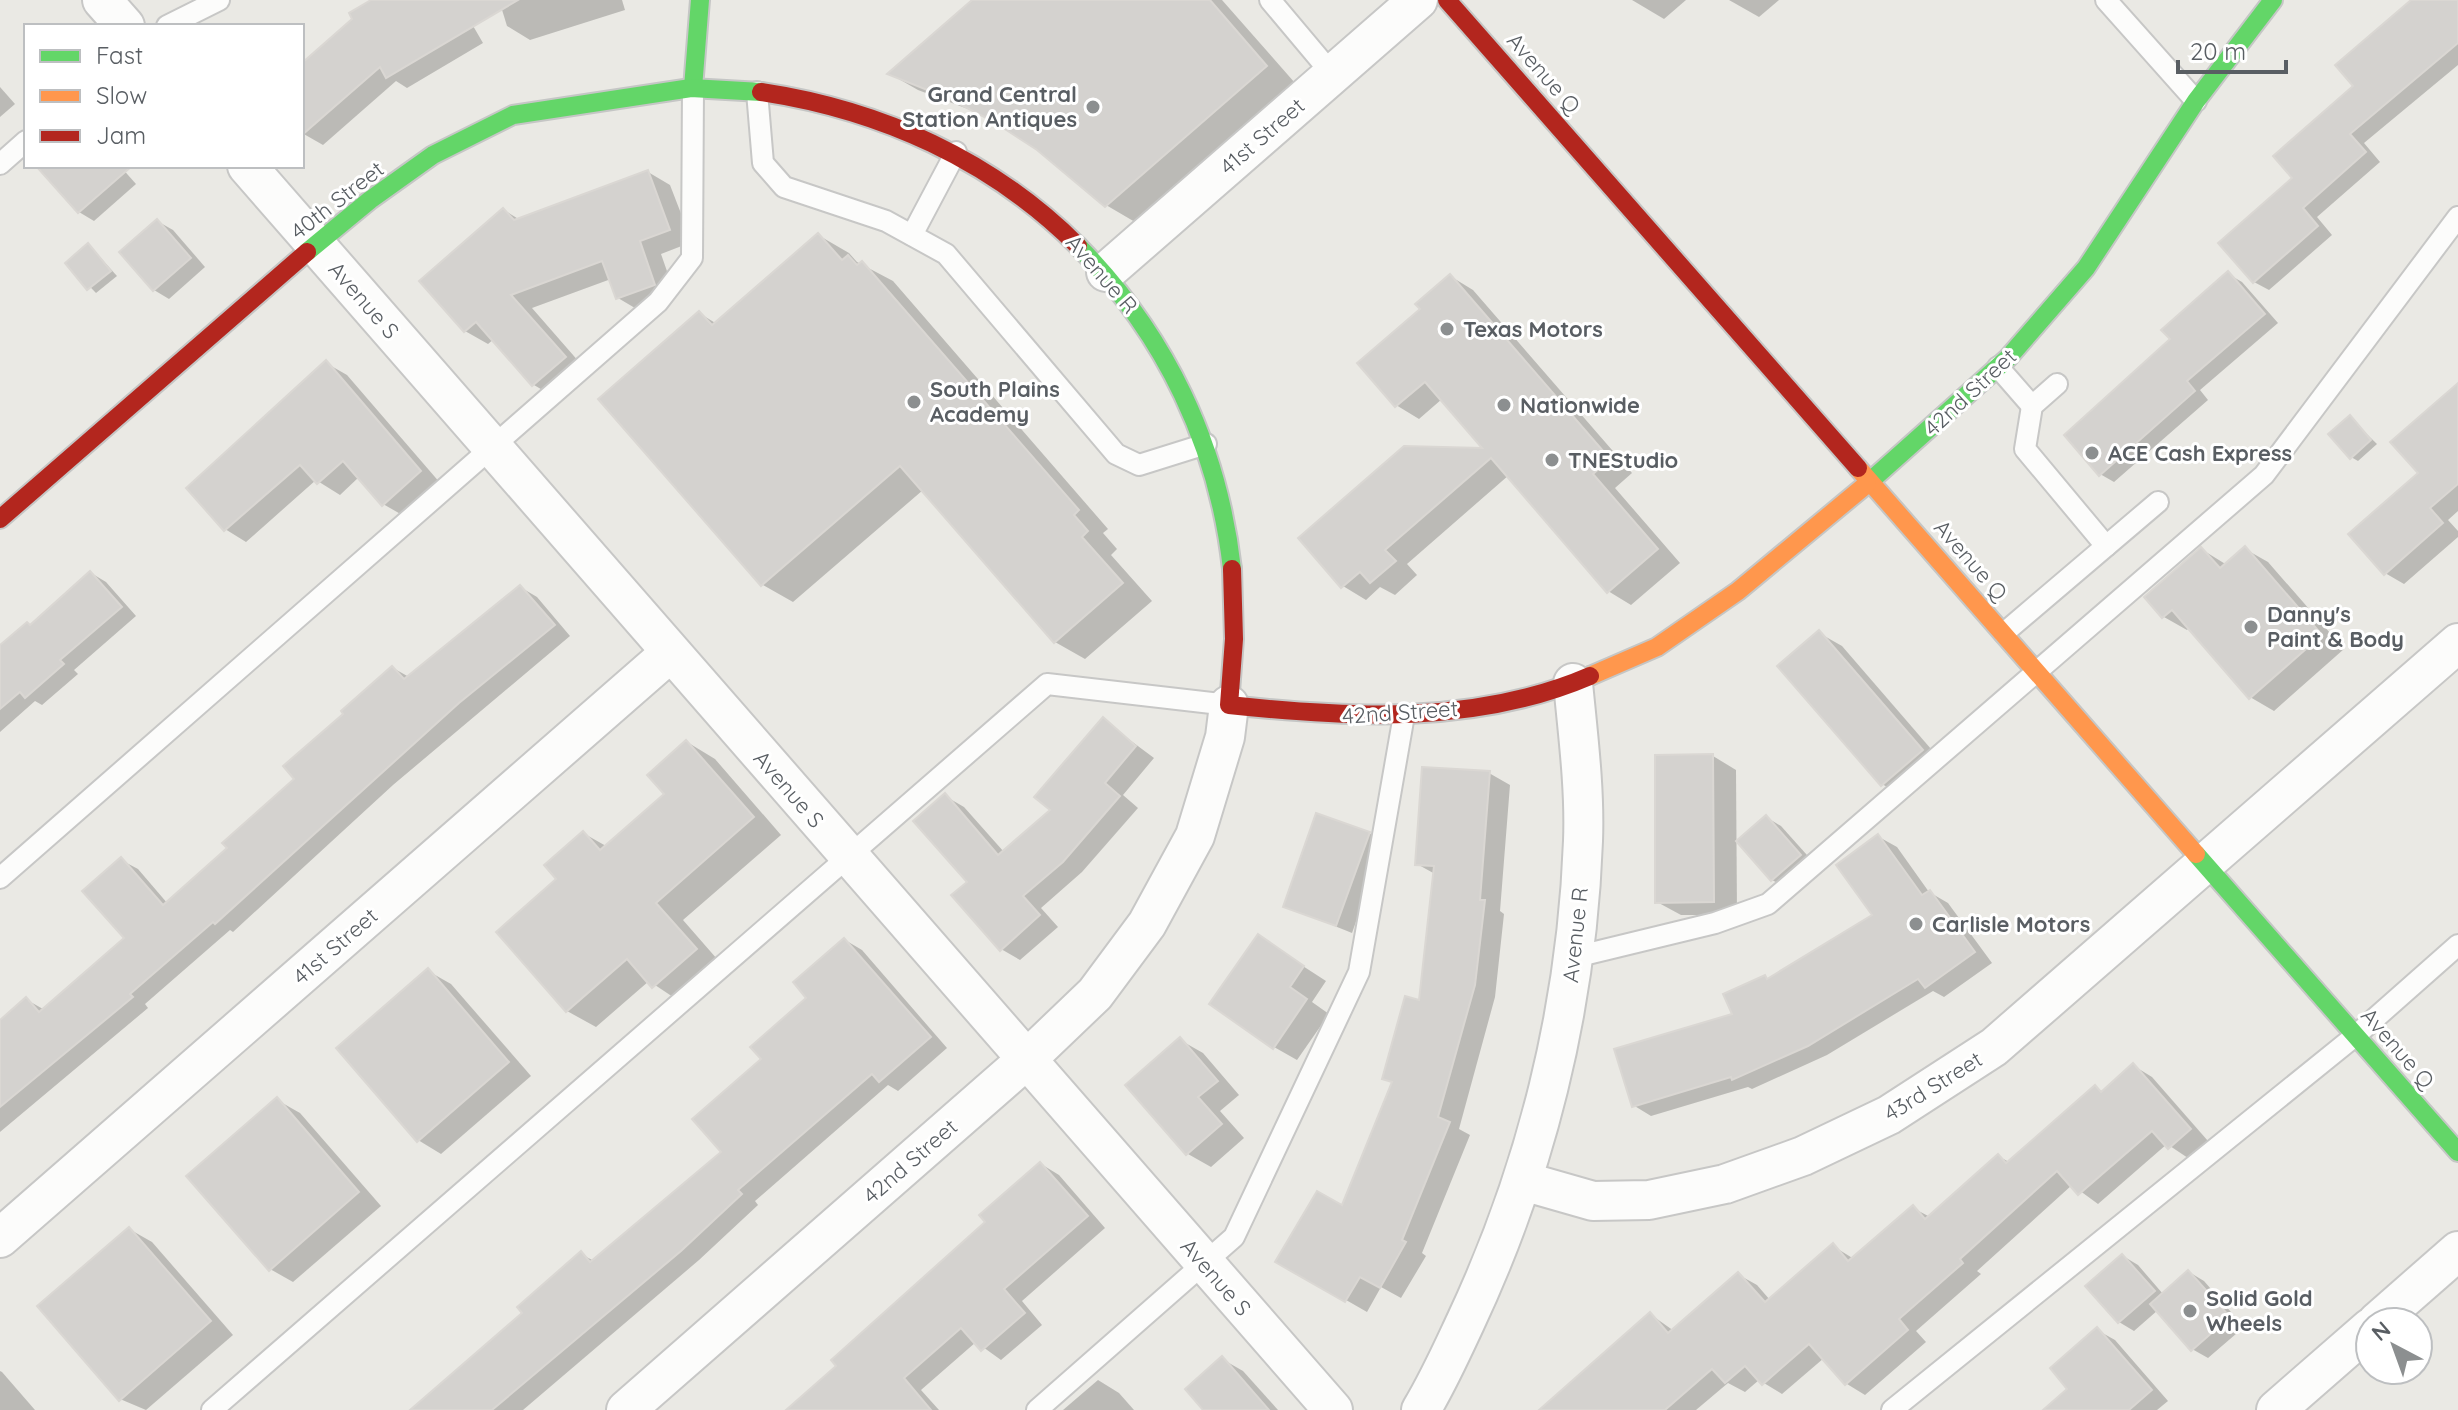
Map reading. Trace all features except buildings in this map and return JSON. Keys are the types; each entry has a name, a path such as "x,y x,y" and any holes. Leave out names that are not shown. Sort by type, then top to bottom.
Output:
{"main road":[{"path":"693,88 700,0"},
{"name":"Avenue Q","path":"1447,0 2458,1152"},
{"name":"42nd Street","path":"1229,705 1328,716 1431,714 1524,697 1573,683 1657,647 1738,591 1871,481 1998,367 2086,268 2196,101 2273,0"},
{"name":"Avenue R","path":"693,88 757,92 867,114 956,152 1018,191 1106,272 1136,311 1176,377 1206,444 1227,524 1234,659 1229,705"},
{"name":"40th Street","path":"0,519 316,245 377,197 440,154 499,120 693,88"}],"street":[{"path":"102,0 123,24"},
{"name":"41st Street","path":"1106,272 1418,0"},
{"name":"Avenue S","path":"249,168 1333,1410"},
{"name":"43rd Street","path":"1523,1181 1593,1201 1649,1200 1725,1184 1803,1156 1889,1115 1994,1047 2458,643"},
{"name":"41st Street","path":"0,1238 670,653"},
{"name":"Avenue R","path":"1523,1181 1550,1085 1575,957 1584,838 1573,683"},
{"name":"42nd Street","path":"626,1410 1026,1060 1095,994 1147,924 1195,836 1225,737 1229,705"},
{"path":"1421,1410 1488,1274 1523,1181"},
{"path":"2395,1306 2458,1251"},
{"path":"2276,1410 2354,1342"}],"lane":[{"path":"171,24 219,0"},
{"path":"1270,0 1333,75"},
{"path":"2106,0 2196,101"},
{"path":"0,878 493,450 658,302 692,258 693,88"},
{"path":"757,92 763,163 784,187 886,221 946,254 1116,454 1139,465 1206,444"},
{"path":"0,164 24,143"},
{"path":"912,235 956,152"},
{"path":"1575,957 1715,923 1768,904 2039,674 2264,475 2458,217"},
{"path":"1998,367 2032,406"},
{"path":"2057,384 2032,406 2025,449 2106,546"},
{"path":"2004,633 2158,502"},
{"path":"212,1410 1047,684 1229,705"},
{"path":"1037,1410 1234,1237 1359,972 1404,715"},
{"path":"1892,1410 2355,1036 2458,945"}],"traffic: fast":[{"path":"693,88 700,0"},
{"path":"1867,484 2008,358 2086,268 2196,101 2273,0"},
{"path":"307,252 370,200 433,155 513,115 691,88 761,92"},
{"path":"1078,246 1137,317 1183,394 1214,479 1232,569"},
{"path":"2196,854 2458,1152"}],"traffic: slow":[{"path":"1858,468 2196,854"},
{"path":"1590,676 1657,647 1738,591 1867,484"}],"traffic: jam":[{"path":"1447,0 1858,468"},
{"path":"761,92 849,112 932,144 972,164 1009,188 1045,215 1078,246"},
{"path":"0,519 307,252"},
{"path":"1232,569 1234,639 1229,705 1320,713 1412,714 1503,703 1547,692 1590,676"}],"place":[{"name":"Grand Central Station Antiques","path":"1093,107"},
{"name":"Texas Motors","path":"1447,329"},
{"name":"South Plains Academy","path":"914,402"},
{"name":"Nationwide","path":"1504,405"},
{"name":"ACE Cash Express","path":"2092,453"},
{"name":"TNEStudio","path":"1552,460"},
{"name":"Danny's Paint & Body","path":"2251,627"},
{"name":"Carlisle Motors","path":"1916,924"},
{"name":"Solid Gold Wheels","path":"2190,1311"}]}
